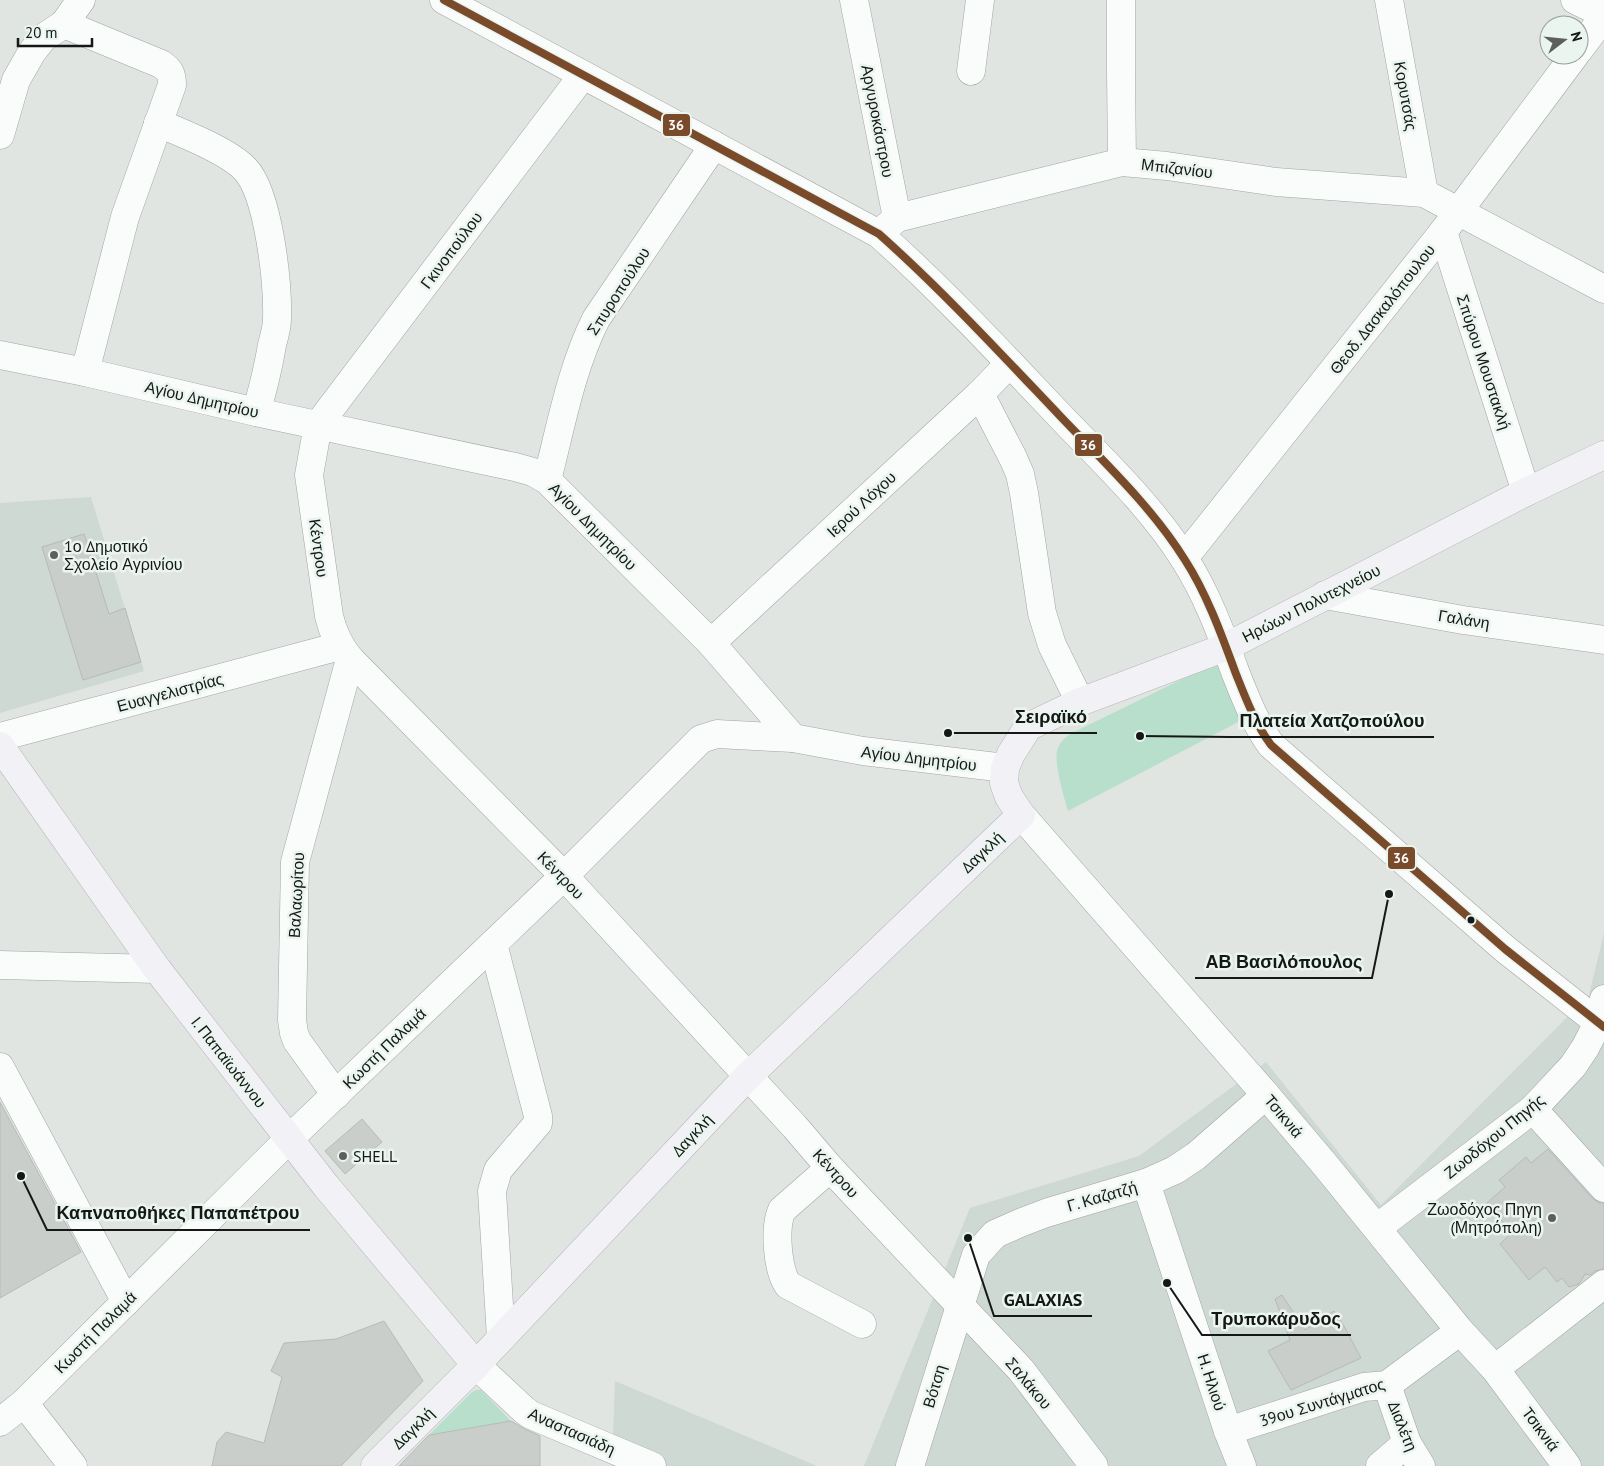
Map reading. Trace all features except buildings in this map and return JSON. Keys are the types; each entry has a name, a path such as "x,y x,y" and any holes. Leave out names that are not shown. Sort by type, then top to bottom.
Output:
{"main road":[{"name":"Ηρώων Πολυτεχνείου","path":"1005,768 1010,754 1028,728 1080,702 1226,647 1526,492 1604,456"},
{"name":"Ι. Παπαϊωάννου","path":"0,746 157,969 289,1139 476,1365"},
{"name":"Τσικνιά","path":"1005,768 1004,783 1009,797 1021,815"},
{"name":"Δαγκλή","path":"375,1466 476,1365 747,1077 1021,815"}],"street":[{"path":"0,136 16,80 32,52 43,38 64,24 81,0"},
{"path":"444,0 714,145 888,226 906,258 1010,363 1123,482 1158,523 1184,558 1199,586 1226,647 1252,714 1271,745 1505,949 1602,1016"},
{"name":"Αργυροκάστρου","path":"854,0 888,226"},
{"path":"971,71 980,0"},
{"path":"1122,0 1122,162"},
{"name":"Κορυτσάς","path":"1389,0 1424,193"},
{"path":"1575,0 1604,15 1589,36"},
{"path":"64,24 161,64 169,69 172,76 172,85 125,217 85,372"},
{"name":"Θεοδ. Δασκαλόπουλου","path":"1184,558 1451,222 1568,65"},
{"name":"Γκινοπούλου","path":"318,425 583,75"},
{"path":"158,123 218,150 244,168 255,182 263,204 275,278 277,320 267,373 256,412"},
{"name":"Σπυροπούλου","path":"547,480 573,376 586,338 596,319 714,145"},
{"name":"Μπιζανίου","path":"888,226 1122,162 1167,166 1276,182 1424,193 1451,222 1604,289"},
{"name":"Σπύρου Μουστακλή","path":"1451,222 1526,492"},
{"name":"Αγίου Δημητρίου","path":"0,355 85,372 256,412 515,466 533,472 547,480 712,643 793,738 863,751 1005,768"},
{"name":"Ιερού Λόχου","path":"712,643 980,394 1010,363"},
{"path":"980,394 1020,474 1042,613 1052,645 1080,702"},
{"name":"Κέντρου","path":"318,425 309,475 328,616 332,632 345,653 564,876 795,1127 830,1168 959,1306"},
{"name":"Γαλάνη","path":"1325,595 1463,620 1604,640"},
{"name":"Ευαγγελιστρίας","path":"0,737 345,653"},
{"name":"Βαλαωρίτου","path":"336,1094 297,1041 294,1033 292,1020 295,862 345,653"},
{"name":"Κωστή Παλαμά","path":"0,1422 24,1403 289,1139 564,876 701,739 717,734 793,738"},
{"name":"Τσικνιά","path":"1021,815 1266,1095 1460,1331 1495,1369 1550,1440 1567,1466"},
{"path":"493,944 538,1116 538,1123 498,1170 493,1185 501,1338"},
{"path":"0,965 157,969"},
{"name":"Ζωοδόχου Πηγής","path":"1377,1228 1533,1109 1573,1066 1602,1016"},
{"path":"0,1067 126,1302"},
{"name":"Γ. Καζατζή","path":"959,1306 976,1255 995,1234 1046,1213 1146,1183 1175,1170 1196,1156 1266,1095"},
{"path":"1533,1109 1604,1188"},
{"path":"830,1168 782,1210 778,1218 779,1263 783,1278 788,1285 862,1324"},
{"name":"Η. Ηλιού","path":"1146,1183 1228,1431 1242,1466"},
{"path":"1495,1369 1604,1284"},
{"name":"Βότση","path":"910,1466 959,1306"},
{"name":"Σαλάκου","path":"959,1306 1021,1370 1094,1466"},
{"name":"39ου Συντάγματος","path":"1228,1431 1364,1387 1387,1385 1460,1331"},
{"name":"Αναστασιάδη","path":"476,1365 531,1415 648,1465"},
{"name":"Διαλέτη","path":"1387,1385 1407,1443 1421,1466"},
{"path":"24,1403 73,1466"},
{"path":"1380,1466 1407,1443"}],"shaded area":[{"name":"1ο Δημοτικό Σχολείο Αγρινίου","path":"91,497 144,671 0,713 0,503"},
{"path":"1604,933 1604,1466 864,1466 970,1208 1139,1156 1266,1062 1381,1205 1589,995"},
{"path":"615,1381 817,1466 612,1466"}],"green space":[{"path":"1215,663 1224,663 1244,719 1068,811 1056,756 1058,748 1065,738"},
{"path":"481,1390 511,1421 429,1435 471,1393"}],"transit line":[{"name":"36","path":"444,0 879,234 972,324 1158,521 1193,573 1214,616 1251,711 1271,745 1505,949 1604,1027"}],"place":[{"name":"1ο Δημοτικό Σχολείο Αγρινίου","path":"54,555"},
{"name":"Σειραϊκό","path":"948,733"},
{"name":"Πλατεία Χατζοπούλου","path":"1140,736"},
{"name":"ΑΒ Βασιλόπουλος","path":"1389,894"},
{"name":"SHELL","path":"343,1156"},
{"name":"Καπναποθήκες Παπαπέτρου","path":"21,1176"},
{"name":"Ζωοδόχος Πηγη (Μητρόπολη)","path":"1552,1218"},
{"name":"GALAXIAS","path":"968,1238"},
{"name":"Τρυποκάρυδος","path":"1167,1283"}]}
